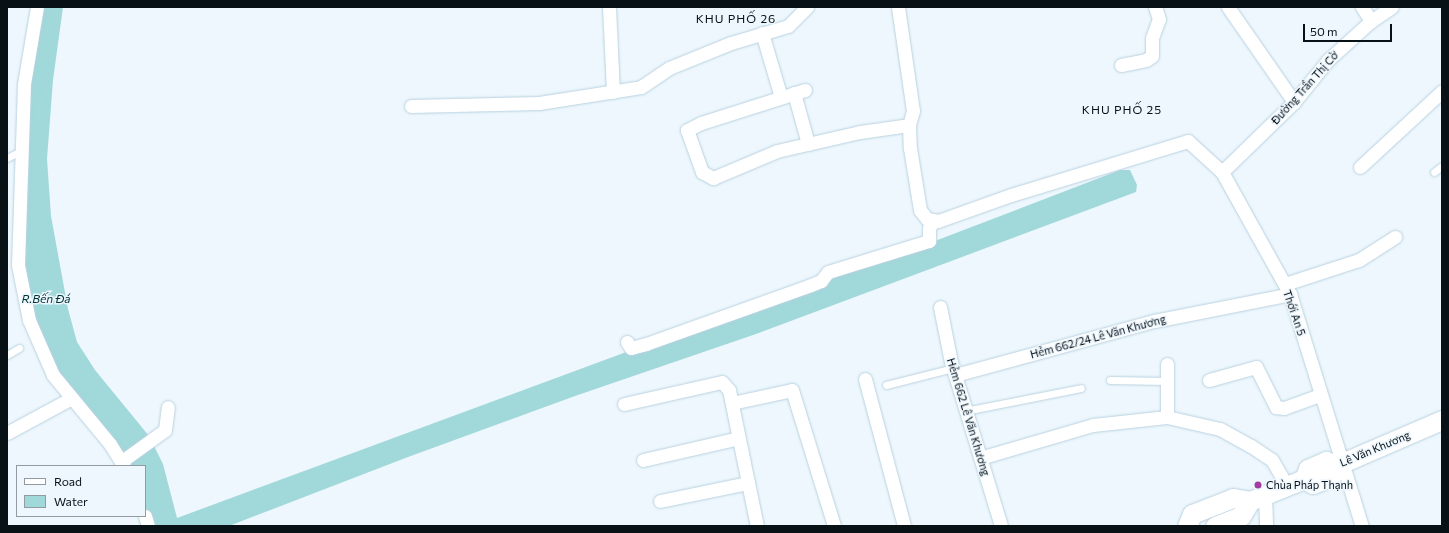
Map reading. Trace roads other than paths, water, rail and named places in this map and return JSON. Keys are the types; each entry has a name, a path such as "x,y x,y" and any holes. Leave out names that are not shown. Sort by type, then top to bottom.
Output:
{"main road":[{"name":"Lê Văn Khương","path":"1338,465 1442,420"},
{"path":"1187,526 1192,514 1199,511 1233,498 1257,498 1295,483 1313,484 1331,477 1338,465"},
{"path":"1215,526 1241,516 1257,498"}],"street":[{"path":"37,7 24,84 21,151 19,272 29,320 44,358 70,399 110,444 123,462 165,430 168,407"},
{"path":"609,7 613,92"},
{"path":"411,106 538,104 641,87 670,68 730,43 788,26 808,7"},
{"path":"627,342 631,348 646,344 811,286 822,281 828,272 929,241 929,228 934,220 927,218 920,210 910,148 909,125 913,111 898,7"},
{"path":"1121,65 1146,60 1152,56 1152,38 1159,19 1155,7"},
{"path":"1228,7 1294,102"},
{"path":"1362,7 1371,21"},
{"name":"Đường Trần Thị Cờ","path":"1222,172 1294,102 1328,60 1371,21 1392,7"},
{"path":"762,33 781,97"},
{"path":"1360,167 1442,91"},
{"path":"808,144 800,92 701,123 687,130 702,172 713,178 777,151 909,125"},
{"name":"Thới An 5","path":"934,220 1188,141 1222,172 1287,289 1320,395 1338,465 1362,526"},
{"name":"Hẻm 662/24 Lê Văn Khương","path":"954,371 1287,289 1359,260 1396,237"},
{"name":"Hẻm 662 Lê Văn Khương","path":"940,307 954,371 965,411 1001,526"},
{"path":"1167,364 1168,417"},
{"path":"1209,380 1256,367 1276,407 1284,408 1320,395"},
{"path":"865,378 902,525"},
{"path":"624,404 722,382 729,390 757,526"},
{"path":"732,403 792,390 834,526"},
{"path":"7,433 70,399"},
{"path":"980,458 1092,425 1168,417 1220,429 1251,446 1272,460 1295,483"},
{"path":"643,460 739,438"},
{"path":"660,501 748,483"},
{"path":"1257,498 1266,526"}],"lane":[{"path":"7,158 21,151"},
{"path":"1434,172 1442,166"},
{"path":"7,355 19,348"},
{"path":"886,385 954,371"},
{"path":"1110,380 1167,381"},
{"path":"965,411 1081,388"}],"water":[{"name":"R.Bến Đá","path":"31,7 63,7 53,80 47,159 51,216 68,309 77,342 95,370 149,436 163,464 177,518 675,334 888,259 1120,170 1130,170 1137,185 1136,192 756,334 575,396 408,457 229,526 150,526 146,512 146,465 127,465 53,372 23,284"}],"place":[{"name":"Chùa Pháp Thạnh","path":"1258,485"}],"district":[{"name":"KHU PHỐ 26","path":"736,19"},
{"name":"KHU PHỐ 25","path":"1122,110"}]}
